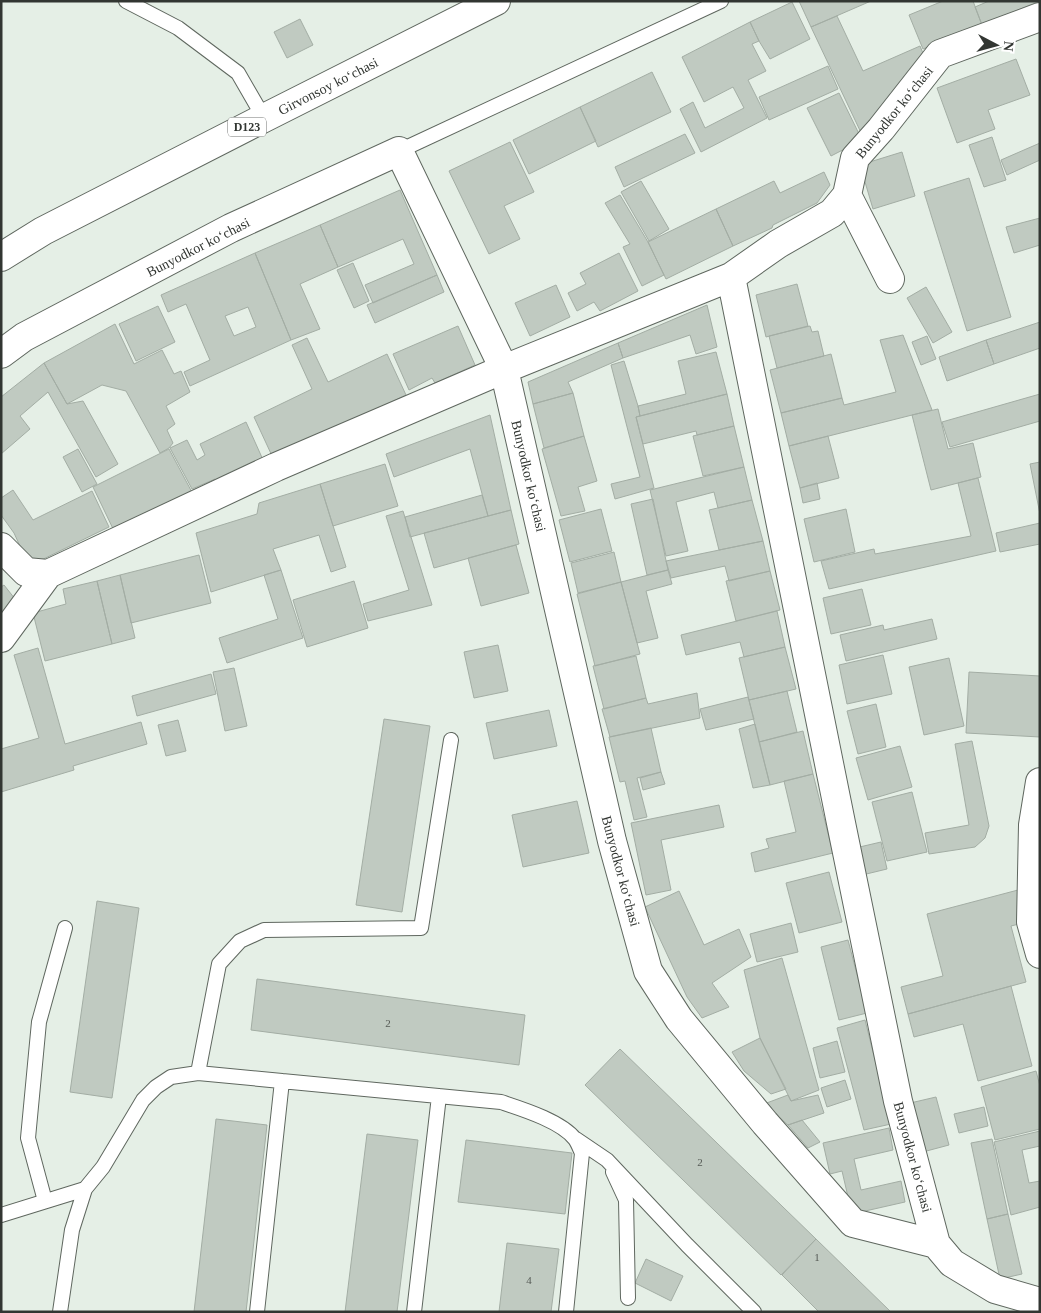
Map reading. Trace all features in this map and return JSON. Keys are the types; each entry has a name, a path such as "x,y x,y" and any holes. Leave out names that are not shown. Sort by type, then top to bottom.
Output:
{"street":[{"name":"Girvonsoy koʻchasi","path":"1,257 43,231 496,1"},
{"name":"Bunyodkor koʻchasi","path":"48,574 276,467 504,370 731,277 778,244 832,213 847,195 855,158 881,129 940,54 1040,17"},
{"name":"Bunyodkor koʻchasi","path":"1,354 24,337 231,228 399,151 504,370 612,841 648,971 678,1019 765,1123 853,1223 936,1244"},
{"path":"847,195 890,279"},
{"name":"Bunyodkor koʻchasi","path":"731,277 898,1101 936,1244 952,1263 995,1289 1040,1302"},
{"path":"1,547 26,572 48,574"},
{"path":"2,638 48,574"},
{"path":"1040,782 1033,825 1031,922 1040,954"}],"lane":[{"path":"126,1 178,28 238,73 264,118"},
{"path":"399,151 721,1"},
{"path":"198,1073 219,964 240,941 264,930 421,928 451,740"},
{"path":"45,1201 28,1138 39,1022 65,928"},
{"path":"60,1312 72,1230 85,1189 102,1167 144,1100 156,1086 171,1077 198,1073 501,1102 534,1113 561,1127 607,1160 687,1245 754,1312"},
{"path":"257,1312 282,1081"},
{"path":"414,1312 439,1096"},
{"path":"566,1312 582,1154 576,1139"},
{"path":"607,1160 626,1200 628,1298"},
{"path":"1,1215 85,1189"}],"building":[{"path":"799,1 871,1 811,27"},
{"path":"943,1 973,1 982,25 923,49 909,15"},
{"path":"989,1 1037,2 982,25 975,7"},
{"path":"792,2 810,39 770,59 750,22"},
{"path":"837,16 863,71 920,46 925,58 864,139 811,27"},
{"path":"300,19 313,45 287,58 274,32"},
{"path":"750,22 759,41 752,44 766,71 748,80 767,118 701,152 680,109 693,102 705,128 744,108 733,87 704,102 682,57"},
{"path":"1016,59 1030,95 988,110 995,129 957,143 937,88"},
{"path":"828,66 838,89 769,120 759,97"},
{"path":"652,72 671,112 598,147 580,107"},
{"path":"839,93 862,140 831,156 807,108"},
{"path":"580,107 596,141 529,174 513,140"},
{"path":"685,134 695,153 624,187 615,167"},
{"path":"992,137 1006,180 984,187 969,145"},
{"path":"510,142 534,192 504,206 520,239 489,254 449,171"},
{"path":"1040,143 1040,160 1007,175 1001,160"},
{"path":"902,152 915,196 873,209 860,165"},
{"path":"824,172 830,185 817,203 773,225 772,228 733,246 716,209 774,181 780,193"},
{"path":"969,178 1011,317 967,331 924,192"},
{"path":"641,181 669,229 649,241 621,192"},
{"path":"400,190 437,275 373,303 365,285 414,264 403,239 338,267 320,225"},
{"path":"620,195 648,242 664,275 642,286 623,247 630,244 605,203"},
{"path":"716,209 733,246 666,279 648,242"},
{"path":"1040,218 1040,245 1014,253 1006,227"},
{"path":"320,225 338,267 300,284 320,329 291,340 255,253"},
{"path":"255,253 291,340 190,386 184,372 210,360 186,304 168,312 161,295","holes":["248,307 256,327 234,336 225,316"]},
{"path":"619,253 638,291 600,311 594,302 577,311 568,293 586,284 580,273"},
{"path":"353,263 369,301 354,308 337,270"},
{"path":"437,275 444,292 375,323 367,305"},
{"path":"797,284 808,326 766,337 756,295"},
{"path":"556,285 570,317 530,336 515,303"},
{"path":"926,287 952,332 933,343 907,298"},
{"path":"707,305 717,347 696,354 690,335 623,358 618,343"},
{"path":"158,306 175,342 136,361 119,324"},
{"path":"1040,322 1040,348 994,364 986,340"},
{"path":"115,324 134,364 162,350 174,374 181,371 190,392 166,406 175,424 167,430 173,443 169,448 160,453 126,391 102,385 67,404 44,363"},
{"path":"458,326 475,365 435,383 432,378 409,390 393,354"},
{"path":"810,326 812,332 818,331 824,356 777,368 769,336"},
{"path":"903,335 932,410 789,446 781,413 842,398 844,405 896,392 880,340"},
{"path":"927,336 936,359 921,365 912,342"},
{"path":"307,338 328,382 387,354 406,395 273,458 254,417 312,389 292,345"},
{"path":"986,340 994,364 947,381 939,357"},
{"path":"618,343 623,358 568,382 573,393 533,404 528,382"},
{"path":"716,352 727,394 640,416 638,406 686,394 678,361"},
{"path":"831,354 842,398 781,413 770,370"},
{"path":"624,361 638,406 640,416 636,417 654,488 615,499 611,484 640,477 611,365"},
{"path":"44,363 67,404 83,401 118,464 96,477 48,392 20,416 30,429 1,454 1,397"},
{"path":"573,393 584,436 544,448 533,404"},
{"path":"727,394 734,426 697,435 696,431 643,444 636,417"},
{"path":"1040,394 1040,421 950,447 942,422"},
{"path":"938,409 948,449 973,443 981,477 931,490 912,415"},
{"path":"490,415 511,510 488,516 470,449 394,477 386,454"},
{"path":"246,422 264,462 217,483 215,479 192,489 170,448 187,440 197,460 205,455 200,444"},
{"path":"734,426 744,467 703,476 693,436"},
{"path":"584,436 597,481 578,487 585,511 561,516 542,449"},
{"path":"828,436 839,478 800,488 789,446"},
{"path":"78,449 97,484 82,492 63,457"},
{"path":"169,449 194,496 116,535 93,487"},
{"path":"1040,462 1040,514 1030,464"},
{"path":"385,464 398,506 333,526 320,484"},
{"path":"744,467 752,500 718,508 714,492 676,502 688,551 666,556 650,490"},
{"path":"978,478 996,551 829,589 821,561 874,549 875,554 971,536 958,483"},
{"path":"817,483 820,499 803,503 800,488"},
{"path":"320,484 346,567 331,572 319,535 273,549 281,570 211,592 196,533 257,514 259,503"},
{"path":"13,490 33,520 92,491 109,527 29,566 14,533 1,515 1,498"},
{"path":"482,495 488,516 410,537 405,517"},
{"path":"653,499 668,570 647,575 631,504"},
{"path":"752,500 763,541 719,550 709,510"},
{"path":"601,509 612,551 570,562 559,520"},
{"path":"846,509 855,552 814,562 804,519"},
{"path":"511,510 519,544 434,568 424,533"},
{"path":"403,511 432,605 368,621 363,604 409,590 386,516"},
{"path":"1040,523 1040,544 1000,552 996,533"},
{"path":"763,541 770,571 729,581 725,566 671,578 666,561"},
{"path":"516,545 529,593 481,606 468,558"},
{"path":"614,552 621,582 578,593 571,563"},
{"path":"199,555 211,603 131,623 120,575"},
{"path":"281,570 303,638 227,663 219,638 278,619 264,575"},
{"path":"668,570 672,584 646,591 658,638 637,643 621,582"},
{"path":"770,571 780,610 736,621 726,581"},
{"path":"120,575 135,638 112,644 97,581"},
{"path":"97,581 112,644 45,661 33,613 66,604 63,589"},
{"path":"354,581 368,628 307,647 293,600"},
{"path":"621,582 640,654 595,666 577,594"},
{"path":"4,585 19,604 1,618 1,587"},
{"path":"862,589 871,625 831,634 823,598"},
{"path":"777,611 785,647 744,657 740,642 686,655 681,635"},
{"path":"932,619 937,639 846,661 840,635 883,625 884,630"},
{"path":"498,645 508,691 474,698 464,652"},
{"path":"785,647 796,689 749,700 739,658"},
{"path":"38,648 65,744 141,722 147,744 73,766 74,770 1,792 1,749 39,738 14,655"},
{"path":"883,655 892,694 847,704 839,665"},
{"path":"636,656 646,698 604,709 593,666"},
{"path":"949,658 964,726 924,735 909,667"},
{"path":"234,668 247,726 225,731 213,672"},
{"path":"969,672 1040,676 1040,737 966,733"},
{"path":"211,674 216,694 137,716 132,696"},
{"path":"787,691 797,732 759,742 749,700"},
{"path":"697,693 700,718 610,737 602,709 646,698 648,704"},
{"path":"748,697 754,719 706,730 700,709"},
{"path":"876,704 886,747 858,754 847,711"},
{"path":"549,710 557,746 494,759 486,723"},
{"path":"384,719 430,726 402,912 356,905"},
{"path":"178,720 186,751 166,756 158,725"},
{"path":"755,724 770,785 753,788 739,729"},
{"path":"651,728 661,772 637,778 647,817 634,820 625,781 620,782 609,737"},
{"path":"803,731 813,774 770,785 759,742"},
{"path":"972,741 989,826 985,838 975,847 929,854 925,833 969,825 955,744"},
{"path":"900,746 912,787 868,800 856,758"},
{"path":"661,772 665,784 643,790 640,778"},
{"path":"813,774 833,853 755,872 751,853 769,848 766,839 796,832 784,781"},
{"path":"912,792 927,852 887,861 872,802"},
{"path":"577,801 589,853 523,867 512,815"},
{"path":"719,805 724,827 661,840 671,890 646,895 631,823"},
{"path":"881,842 887,869 858,876 851,849"},
{"path":"829,872 842,922 799,933 786,883"},
{"path":"1018,890 1027,922 1011,926 1026,982 908,1014 901,987 943,976 927,914"},
{"path":"679,891 704,945 739,929 751,957 712,983 729,1007 702,1018 687,997 645,907"},
{"path":"97,901 139,908 112,1098 70,1092"},
{"path":"791,923 798,952 757,962 750,934"},
{"path":"848,940 867,1013 839,1020 821,947"},
{"path":"782,958 819,1090 791,1101 760,1038 744,970"},
{"path":"257,979 525,1015 519,1065 251,1030"},
{"path":"1011,986 1032,1066 978,1081 963,1024 914,1037 908,1014"},
{"path":"865,1020 891,1124 864,1130 837,1028"},
{"path":"760,1038 786,1089 771,1094 744,1071 732,1052"},
{"path":"837,1041 845,1072 820,1078 813,1048"},
{"path":"620,1049 816,1239 781,1275 585,1085"},
{"path":"1036,1071 1040,1086 1040,1129 995,1140 981,1087"},
{"path":"845,1080 851,1099 827,1107 821,1088"},
{"path":"788,1095 791,1101 818,1095 824,1113 788,1125 764,1104"},
{"path":"936,1097 949,1145 919,1153 906,1104"},
{"path":"984,1107 988,1126 959,1133 954,1114"},
{"path":"216,1119 267,1125 246,1312 194,1312"},
{"path":"802,1120 820,1142 808,1148 788,1125"},
{"path":"889,1128 893,1150 854,1159 861,1190 901,1181 905,1202 852,1214 842,1171 830,1174 823,1143"},
{"path":"1040,1131 1040,1146 1022,1150 1029,1183 1040,1181 1040,1207 1011,1215 994,1142"},
{"path":"367,1134 418,1140 397,1312 345,1312"},
{"path":"992,1139 1008,1214 987,1219 971,1143"},
{"path":"466,1140 572,1153 565,1214 458,1202"},
{"path":"1008,1214 1022,1274 1000,1279 987,1219"},
{"path":"816,1239 891,1312 819,1312 782,1275"},
{"path":"507,1243 559,1249 551,1312 499,1312"},
{"path":"646,1259 683,1276 671,1301 635,1283"}]}
